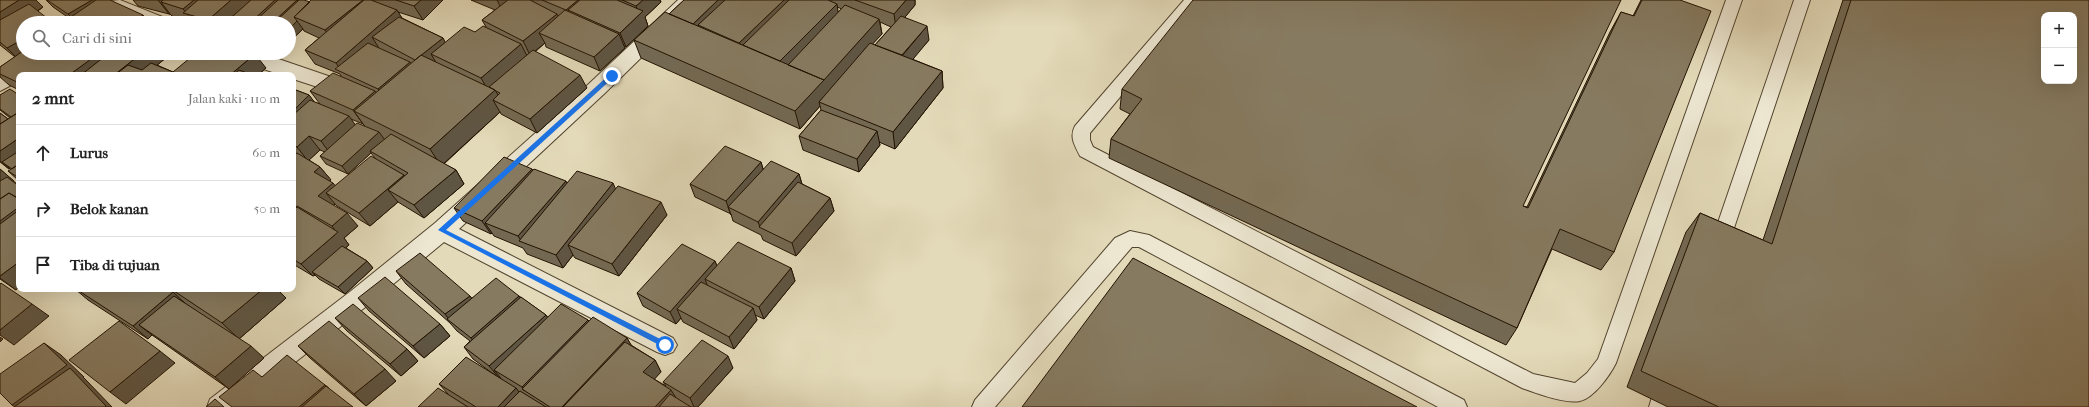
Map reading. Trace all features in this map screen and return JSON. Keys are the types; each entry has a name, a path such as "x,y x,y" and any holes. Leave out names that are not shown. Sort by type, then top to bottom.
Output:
{"street":[{"path":"219,407 327,324 441,230 612,76 690,0"},
{"path":"113,6 139,16"},
{"path":"18,72 36,60"},
{"path":"260,60 295,72"},
{"path":"296,72 330,84"},
{"path":"0,84 16,73"},
{"path":"441,230 665,345"}],"lane":[{"path":"1193,0 1081,131 1081,140 1086,151 1529,382 1560,390 1579,392 1594,380 1606,363 1734,0"},
{"path":"1718,246 1802,0"},
{"path":"982,407 1122,243 1130,239 1142,240 1457,407"}],"building":[{"path":"0,0 19,0 0,12"},
{"path":"47,0 92,0 68,14"},
{"path":"96,0 110,0 143,15 142,16 72,16"},
{"path":"163,0 194,0 183,9 161,2"},
{"path":"198,0 231,0 213,16 194,16 183,13"},
{"path":"251,0 275,0 258,16 233,16"},
{"path":"278,0 297,0 280,16 261,16"},
{"path":"299,0 310,2 295,16 282,16"},
{"path":"311,0 363,0 325,30 296,18 295,16"},
{"path":"364,0 371,0 397,10 336,63 305,50"},
{"path":"396,0 421,0 414,6"},
{"path":"508,0 530,0 557,14 523,41 482,20"},
{"path":"542,0 578,0 566,10"},
{"path":"580,0 617,0 643,11 620,33 568,10"},
{"path":"622,0 643,0 636,6"},
{"path":"684,0 718,0 693,24 669,14"},
{"path":"725,0 784,0 739,43 698,25"},
{"path":"789,0 828,0 837,4 780,61 743,45"},
{"path":"855,0 906,0 894,14"},
{"path":"1193,0 1621,0 1523,206 1528,208 1621,12 1634,16 1642,0 1680,0 1711,11 1614,252 1560,229 1517,328 1111,139 1142,99 1122,89"},
{"path":"1851,0 2089,0 2089,407 1719,407 1641,371 1700,213 1772,244"},
{"path":"29,4 44,16 16,16 16,43 7,48 0,42 0,20"},
{"path":"845,5 879,19 824,80 788,65"},
{"path":"565,10 619,34 594,57 539,33"},
{"path":"665,12 824,80 795,111 634,40"},
{"path":"901,16 927,26 902,55 875,45"},
{"path":"399,17 443,38 415,60 372,37"},
{"path":"483,26 521,44 481,78 431,54 464,27 475,32"},
{"path":"368,43 410,62 378,89 335,69"},
{"path":"870,43 942,71 893,132 819,102"},
{"path":"533,50 580,75 530,119 493,100 500,93 489,87"},
{"path":"421,55 495,90 430,149 354,111"},
{"path":"16,56 16,60 90,60 73,72 16,72 16,82 0,74 0,67"},
{"path":"100,60 133,60 118,72 85,72"},
{"path":"188,60 248,60 234,72 173,72"},
{"path":"151,63 173,72 119,72 128,65 142,70"},
{"path":"333,73 375,91 353,110 310,91"},
{"path":"10,89 16,93 16,114 11,117 0,109 0,95"},
{"path":"296,90 309,95 296,108"},
{"path":"310,100 349,116 321,141 309,136 297,147 296,112"},
{"path":"821,110 877,131 857,159 799,136"},
{"path":"0,113 8,119 0,124"},
{"path":"16,114 16,140 0,151 0,124"},
{"path":"357,123 379,132 342,166 320,156"},
{"path":"391,134 456,170 414,205 388,190 408,173 370,151"},
{"path":"725,146 761,162 726,201 690,184"},
{"path":"16,153 16,166 12,169 2,162"},
{"path":"296,154 320,167 314,172 333,183 318,196 347,213 332,226 296,207"},
{"path":"371,156 404,175 359,213 326,193"},
{"path":"504,157 532,169 482,221 454,208"},
{"path":"771,161 799,174 758,222 728,207"},
{"path":"16,166 16,176 8,171"},
{"path":"534,169 566,181 518,236 485,223"},
{"path":"577,171 613,183 556,255 519,241"},
{"path":"7,177 16,184 16,197 9,193 0,199 0,181"},
{"path":"798,182 830,198 792,243 759,227"},
{"path":"618,186 661,202 612,264 568,245"},
{"path":"9,193 16,197 16,209 0,221 0,199"},
{"path":"296,208 338,232 301,264 296,261"},
{"path":"16,212 16,264 0,276 0,224"},
{"path":"738,242 791,268 759,307 705,279"},
{"path":"682,244 715,261 670,312 637,293"},
{"path":"342,246 367,261 338,287 312,272"},
{"path":"420,253 470,296 445,314 396,271"},
{"path":"1133,258 1417,407 1022,407"},
{"path":"385,277 440,324 413,346 358,298"},
{"path":"496,278 519,296 471,338 447,319"},
{"path":"701,282 753,308 729,337 677,309"},
{"path":"1,283 32,304 0,330 0,284"},
{"path":"81,292 173,292 133,326"},
{"path":"176,292 259,292 222,323"},
{"path":"174,296 251,346 215,377 139,325"},
{"path":"521,297 546,315 489,366 464,347"},
{"path":"353,304 407,349 390,364 335,318"},
{"path":"561,304 588,320 522,387 494,370"},
{"path":"593,317 627,338 562,407 550,407 522,389"},
{"path":"119,321 160,351 110,392 69,360"},
{"path":"329,321 385,369 354,394 298,346"},
{"path":"702,340 728,356 690,398 663,382"},
{"path":"625,342 655,360 643,372 671,390 655,407 563,407"},
{"path":"44,343 67,365 12,405 0,393 0,374"},
{"path":"287,355 325,385 299,407 232,407 219,397 253,370 262,377"},
{"path":"466,357 516,388 498,407 476,407 439,384"},
{"path":"70,368 106,406 105,407 14,407"},
{"path":"326,386 353,407 302,407"},
{"path":"438,388 468,407 418,407"},
{"path":"520,391 546,407 504,407"},
{"path":"670,394 691,407 659,407"},
{"path":"215,399 224,407 206,407"}],"route":[{"path":"612,76 441,230 665,345"}]}
